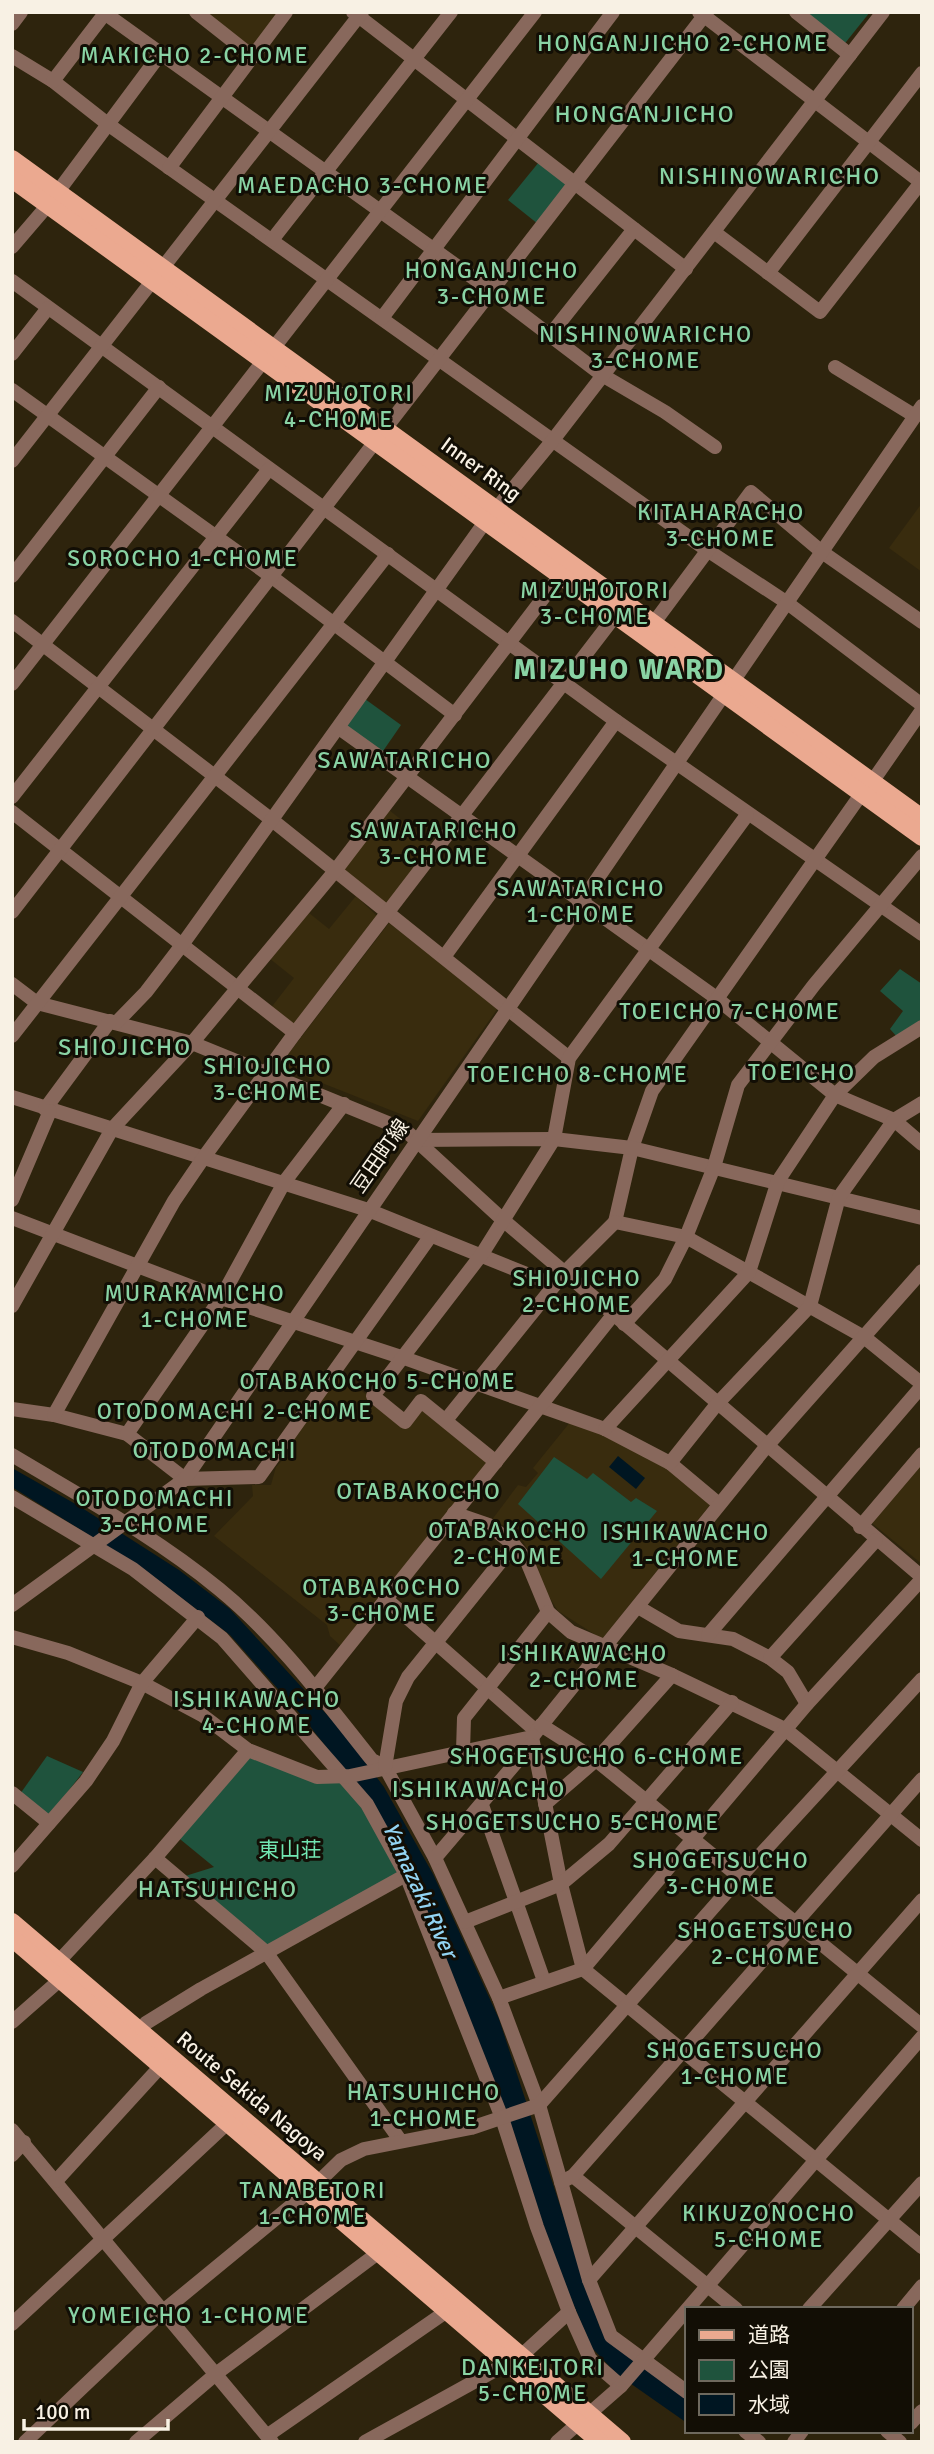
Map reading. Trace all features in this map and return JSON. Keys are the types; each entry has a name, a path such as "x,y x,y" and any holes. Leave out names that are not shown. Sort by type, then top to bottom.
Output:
{"main road":[{"name":"Inner Ring","path":"12,159 52,199"},
{"name":"Inner Ring","path":"12,179 52,199 491,515 653,624 728,687"},
{"name":"Inner Ring","path":"491,515 559,576 615,616 728,687 867,788 922,836"},
{"name":"Inner Ring","path":"867,788 922,818"},
{"name":"Route Sekida Nagoya","path":"12,1922 60,1970 585,2420 622,2442"},
{"name":"Route Sekida Nagoya","path":"12,1938 60,1970"},
{"name":"Route Sekida Nagoya","path":"135,2035 161,2066 232,2118"},
{"name":"Route Sekida Nagoya","path":"385,2248 447,2311 515,2359"},
{"name":"Route Sekida Nagoya","path":"585,2420 600,2442"}],"street":[{"path":"12,24 22,12"},
{"path":"196,12 253,57"},
{"path":"169,168 286,12"},
{"path":"272,240 451,12"},
{"path":"12,684 270,356 535,12"},
{"path":"382,318 613,12"},
{"path":"796,12 850,55"},
{"path":"12,1200 47,1110 113,1022 146,992 182,945 491,515 553,440 883,12"},
{"path":"53,81 105,13 493,292 601,375 665,412 715,447"},
{"path":"12,912 493,292 703,13 921,182 820,312 714,232"},
{"path":"12,461 216,201 358,14 686,269"},
{"path":"12,247 109,125 160,53"},
{"path":"12,56 53,81 109,125 438,360 707,550 786,602 922,707 652,1091 632,1148 615,1222 565,1272 446,1420"},
{"path":"768,273 922,73"},
{"path":"550,335 634,229"},
{"path":"12,281 747,816 922,934"},
{"path":"12,354 48,308"},
{"path":"835,367 918,411"},
{"path":"12,576 159,387"},
{"path":"12,390 272,577 455,715"},
{"name":"豆田町線","path":"12,1605 185,1479 918,411"},
{"path":"12,797 269,470"},
{"path":"653,624 751,492 822,552 922,622"},
{"path":"12,1036 388,554"},
{"path":"12,1306 112,1129 192,1043 335,871 559,576"},
{"path":"54,1415 174,1201 204,1157 295,1033 615,616"},
{"path":"12,621 272,820 569,1058"},
{"path":"444,957 616,721"},
{"path":"339,728 716,997 768,1043 835,1095 894,1120 922,1144"},
{"path":"12,812 295,1033"},
{"path":"496,1462 421,1401 405,1422 373,1396 482,1254 554,1139 569,1058 747,816"},
{"path":"315,1688 541,1406 619,1319 665,1279 686,1237 714,1167 738,1084 768,1043 922,856"},
{"path":"12,984 37,1003 192,1043 405,1130 503,1220 922,1578 807,1704 583,1969 499,1998"},
{"path":"605,1429 749,1272 778,1181 835,1095 874,1057 922,1027"},
{"path":"12,1097 47,1110 285,1181 368,1210 429,1237 482,1254 554,1285"},
{"path":"670,1463 717,1404 810,1306 839,1197 894,1120 922,1103"},
{"path":"127,1434 221,1298 285,1181 344,1104"},
{"path":"417,1140 554,1139 632,1148 922,1217"},
{"path":"12,1218 290,1323 404,1358 605,1429 670,1463 719,1504"},
{"path":"615,1222 686,1237 864,1337 922,1385 708,1635"},
{"path":"12,1409 54,1415 127,1434 185,1479 259,1477 429,1237"},
{"path":"435,1858 482,1805 535,1734 766,1447 922,1271"},
{"path":"860,1527 922,1454"},
{"path":"12,1455 219,1589 315,1688 379,1769 435,1858 499,1998 535,2106 567,2179 589,2280 611,2336 641,2362 685,2391"},
{"path":"12,1497 96,1545 198,1617 222,1638 348,1776 367,1804 406,1875 504,2118 537,2227 590,2359 623,2383"},
{"path":"454,1513 489,1525 513,1545 526,1559 548,1612 570,1632 732,1702 785,1730 922,1840"},
{"path":"770,1658 876,1540"},
{"path":"379,1769 396,1700 408,1677 513,1545"},
{"path":"385,1598 535,1734 596,1760 922,2026"},
{"path":"638,1607 679,1631 733,1639 770,1658 794,1680 807,1704"},
{"path":"463,1751 464,1718 548,1612"},
{"path":"12,1866 86,1781 106,1751 142,1683 198,1617"},
{"path":"12,1637 68,1653 142,1683 202,1716 248,1750 317,1777 348,1776 535,1734"},
{"path":"545,1804 596,1760 672,1675"},
{"path":"26,2442 162,2312 341,2160 364,2149 471,2128 535,2106 835,1770 922,1679"},
{"path":"465,1922 561,1884 609,1844 732,1702"},
{"path":"535,1734 545,1804 561,1884 583,1969 922,2247"},
{"path":"12,2022 60,1970 248,1750"},
{"path":"567,2179 922,1779"},
{"path":"12,1793 49,1823"},
{"path":"482,1805 544,1981"},
{"path":"155,1858 266,1952 400,2140"},
{"path":"135,2035 201,1989 406,1875"},
{"path":"589,2280 747,2103 922,1900"},
{"path":"688,2307 922,2037"},
{"path":"56,2181 161,2066"},
{"path":"12,2324 232,2118"},
{"path":"12,2130 270,2438 447,2311"},
{"path":"12,2155 24,2142"},
{"path":"567,2179 637,2227 734,2307"},
{"path":"811,2307 922,2183"},
{"path":"136,2442 217,2373 385,2248"},
{"path":"905,2307 922,2286"},
{"path":"557,2442 585,2420 623,2383 685,2311"},
{"path":"365,2442 515,2359 569,2312"}],"shaded area":[{"path":"203,12 282,12 253,49"},
{"path":"922,503 922,572 889,548"},
{"path":"389,810 433,845 388,905 343,869"},
{"path":"356,896 378,917 295,1025 270,1009 294,978 269,958 309,913 329,929"},
{"path":"389,923 498,1008 418,1121 279,1066"},
{"path":"340,1373 403,1425 420,1409 488,1461 343,1648 330,1636 327,1625 214,1536 253,1496 252,1485 271,1485 276,1467 291,1451 293,1438"},
{"path":"571,1421 603,1432 666,1468 710,1505 602,1639 558,1611 543,1587 538,1569 522,1539 511,1528 491,1521 518,1485 526,1487 538,1473 533,1468"},
{"path":"922,1460 922,1564 873,1524 873,1520"}],"green space":[{"path":"801,12 870,12 842,47"},
{"path":"539,162 569,184 538,224 508,200"},
{"path":"365,699 401,725 381,754 344,727"},
{"path":"900,969 922,984 922,1019 898,1038 890,1029 903,1011 880,991"},
{"path":"554,1457 587,1479 593,1473 631,1502 636,1498 657,1511 601,1579 518,1504"},
{"name":"東山荘","path":"248,1750 317,1777 350,1776 406,1875 266,1952 179,1878 214,1867 175,1835"},
{"path":"47,1756 83,1772 49,1816 20,1794"}],"water":[{"path":"618,1456 645,1478 636,1489 609,1467"},
{"name":"Yamazaki River","path":"12,1468 79,1506 179,1570 230,1609 342,1731 384,1787 433,1874 499,2019 600,2328 617,2346 685,2397 685,2422 617,2374 592,2348 555,2261 506,2113 359,1789 302,1716 230,1635 145,1570 12,1487"}],"district":[{"name":"HONGANJICHO 2-CHOME","path":"683,43"},
{"name":"MAKICHO 2-CHOME","path":"195,55"},
{"name":"HONGANJICHO","path":"645,114"},
{"name":"NISHINOWARICHO","path":"770,176"},
{"name":"MAEDACHO 3-CHOME","path":"363,185"},
{"name":"HONGANJICHO 3-CHOME","path":"492,283"},
{"name":"NISHINOWARICHO 3-CHOME","path":"646,347"},
{"name":"MIZUHOTORI 4-CHOME","path":"339,406"},
{"name":"KITAHARACHO 3-CHOME","path":"721,525"},
{"name":"SOROCHO 1-CHOME","path":"183,558"},
{"name":"MIZUHOTORI 3-CHOME","path":"595,603"},
{"name":"MIZUHO WARD","path":"619,670"},
{"name":"SAWATARICHO","path":"405,760"},
{"name":"SAWATARICHO 3-CHOME","path":"434,843"},
{"name":"SAWATARICHO 1-CHOME","path":"581,901"},
{"name":"TOEICHO 7-CHOME","path":"730,1011"},
{"name":"SHIOJICHO","path":"125,1047"},
{"name":"TOEICHO","path":"802,1072"},
{"name":"TOEICHO 8-CHOME","path":"578,1074"},
{"name":"SHIOJICHO 3-CHOME","path":"268,1079"},
{"name":"SHIOJICHO 2-CHOME","path":"577,1291"},
{"name":"MURAKAMICHO 1-CHOME","path":"195,1306"},
{"name":"OTABAKOCHO 5-CHOME","path":"378,1381"},
{"name":"OTODOMACHI 2-CHOME","path":"235,1411"},
{"name":"OTODOMACHI","path":"215,1450"},
{"name":"OTABAKOCHO","path":"419,1491"},
{"name":"OTODOMACHI 3-CHOME","path":"155,1511"},
{"name":"OTABAKOCHO 2-CHOME","path":"508,1543"},
{"name":"ISHIKAWACHO 1-CHOME","path":"686,1545"},
{"name":"OTABAKOCHO 3-CHOME","path":"382,1600"},
{"name":"ISHIKAWACHO 2-CHOME","path":"584,1666"},
{"name":"ISHIKAWACHO 4-CHOME","path":"257,1712"},
{"name":"SHOGETSUCHO 6-CHOME","path":"597,1756"},
{"name":"ISHIKAWACHO","path":"479,1789"},
{"name":"SHOGETSUCHO 5-CHOME","path":"573,1822"},
{"name":"SHOGETSUCHO 3-CHOME","path":"721,1873"},
{"name":"HATSUHICHO","path":"218,1889"},
{"name":"SHOGETSUCHO 2-CHOME","path":"766,1943"},
{"name":"SHOGETSUCHO 1-CHOME","path":"735,2063"},
{"name":"HATSUHICHO 1-CHOME","path":"424,2105"},
{"name":"TANABETORI 1-CHOME","path":"313,2203"},
{"name":"KIKUZONOCHO 5-CHOME","path":"769,2226"},
{"name":"YOMEICHO 1-CHOME","path":"189,2315"},
{"name":"DANKEITORI 5-CHOME","path":"533,2380"}]}
